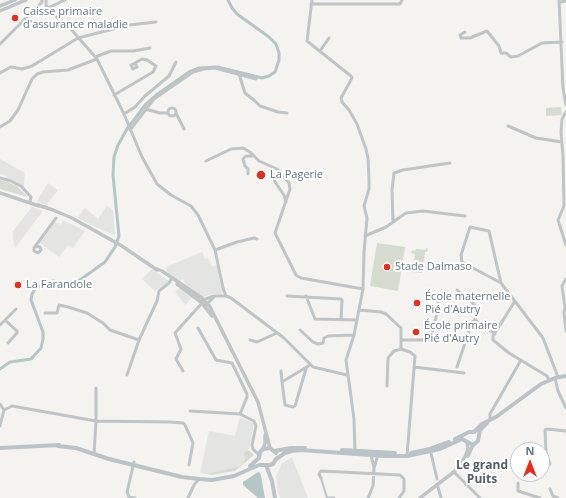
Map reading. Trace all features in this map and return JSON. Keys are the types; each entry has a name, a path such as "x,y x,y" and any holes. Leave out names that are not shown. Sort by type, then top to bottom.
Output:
{"main road":[{"path":"275,498 272,481 273,464 276,459 286,453 301,450 374,454 407,454 440,449 459,440 467,441 473,445 478,441 480,430 488,422 549,380 566,376"},
{"path":"430,451 472,431 474,432 482,424 488,422"},
{"path":"474,432 478,435"},
{"path":"467,434 467,441"},
{"path":"0,450 15,447 58,446 76,448 192,477 206,478 232,474 251,466 263,449 270,448 274,451 276,459"},
{"path":"274,451 301,448 355,453"},
{"path":"259,456 272,481"},
{"path":"192,477 199,480 212,480 229,477 258,465 273,464"}],"street":[{"path":"0,6 15,0"},
{"path":"0,11 26,0"},
{"path":"0,44 42,2 42,0"},
{"path":"46,0 48,8 70,28 96,58 124,114 142,157 157,184 171,195 191,206 204,224 215,250 226,296"},
{"path":"48,8 65,0"},
{"path":"312,0 307,41 351,76 352,78 341,98 342,102 349,110 357,124 368,156 369,189 364,206 367,218 365,236 364,289 354,335 346,360 354,419 355,453"},
{"path":"566,1 560,1 563,88 566,105"},
{"path":"311,4 401,2"},
{"path":"0,74 11,67 22,69 32,66 78,38 129,25 156,22"},
{"path":"465,32 460,35 460,38 470,38 487,31 499,46 501,53 506,53 511,57 518,56 542,43 562,42"},
{"path":"320,51 329,38"},
{"path":"0,127 10,121 18,110 32,79 37,74 68,70 111,51 133,51 150,48"},
{"path":"114,95 153,72 156,66 152,62 145,59 135,63"},
{"path":"124,114 135,107 145,96 169,76 176,62"},
{"path":"130,128 154,99 198,70 215,68 256,79"},
{"path":"239,74 245,93 256,100 260,106 287,113"},
{"path":"145,109 160,113 168,113 172,116 176,113"},
{"path":"168,113 170,109 175,109 184,129"},
{"path":"566,112 562,119 561,132 564,206 558,220 566,245"},
{"path":"508,126 536,138 562,142"},
{"path":"206,161 231,149 243,148 250,152 252,156 259,161 275,167 280,171 289,183 289,194 275,233 296,275 300,278 364,289"},
{"path":"248,174 248,169 245,166 243,159 246,156 252,156"},
{"path":"393,222 392,190 394,173 403,170 450,163"},
{"path":"563,173 566,169"},
{"path":"280,171 275,175 274,180 284,195 286,202"},
{"path":"0,178 21,186 31,197 30,202"},
{"path":"0,193 30,202 72,218 117,243 157,269 204,303 217,321 256,398 270,448"},
{"path":"365,236 386,227 403,213 423,211 465,216"},
{"path":"38,246 59,213"},
{"path":"501,283 489,231 479,228 469,228 461,255 462,262 501,283 543,338 556,378 558,391 566,408"},
{"path":"215,250 237,242 254,238 257,239"},
{"path":"127,375 139,340 157,301 159,290 171,279"},
{"path":"566,279 562,286 566,331"},
{"path":"457,290 469,299 477,308 457,367"},
{"path":"183,371 176,359 181,349 175,333 204,303 213,297 226,296 242,305 293,345 310,365 318,369 347,376"},
{"path":"287,296 341,299 341,319"},
{"path":"306,296 314,319 357,320"},
{"path":"515,301 494,334 494,341 509,353 547,376 549,380"},
{"path":"401,340 427,340 431,337 438,309 438,303"},
{"path":"45,314 56,313 59,305 68,307 87,313 103,323 110,330 139,340"},
{"path":"0,326 16,309"},
{"path":"360,310 381,312 386,314 401,328 401,349"},
{"path":"5,320 17,331 8,343"},
{"path":"474,320 494,334"},
{"path":"198,328 216,360 232,363 247,394 247,398 240,411 240,414"},
{"path":"300,330 313,342 318,344 323,343 324,338 328,336 354,335"},
{"path":"250,340 257,342 277,333"},
{"path":"387,386 388,358 394,351 401,349 413,354 415,358 407,454"},
{"path":"488,422 490,414 521,360"},
{"path":"282,382 306,369 310,365"},
{"path":"414,367 464,373"},
{"path":"281,371 285,405 293,407 295,406 306,369"},
{"path":"94,453 96,388"},
{"path":"0,404 4,410 0,426"},
{"path":"4,410 12,406 96,421 183,423 193,443 189,465"},
{"path":"190,411 240,414 256,423 252,444 253,449 259,456"},
{"path":"263,449 265,443 264,428"},
{"path":"546,442 545,430 566,431"},
{"path":"420,498 455,471 462,462 468,449 467,441"},
{"path":"424,498 455,473 462,465 473,445"},
{"path":"430,451 438,479"},
{"path":"368,498 373,486 374,454"},
{"path":"374,454 374,468"},
{"path":"134,463 127,492 129,496 135,498"},
{"path":"334,498 327,498 321,478 321,471 400,475 404,479 404,490 400,498"},
{"path":"455,473 480,498"},
{"path":"192,477 192,490"},
{"path":"188,498 194,484 199,480"},
{"path":"518,483 518,491 540,498"},
{"path":"438,487 441,498"},
{"path":"550,490 553,496 558,498"}],"shaded area":[{"path":"561,107 562,115 546,116 546,108"},
{"path":"0,159 25,173 24,186 6,178 7,176 0,174"},
{"path":"0,180 17,186 28,197 0,189"},
{"path":"48,183 58,190 46,205 37,201"},
{"path":"107,206 113,210 115,236 77,218 85,208 98,219"},
{"path":"32,207 43,211 15,248 13,231"},
{"path":"63,220 85,231 73,248 68,245 59,257 40,243 55,222 61,225"},
{"name":"Stade Dalmaso","path":"377,243 405,247 398,291 370,286"},
{"path":"426,248 428,249 427,252 425,252 422,273 412,272 415,254 411,253 412,250 425,250"},
{"path":"202,252 205,259 208,258 212,267 217,265 223,292 222,294 213,294 203,297 186,285 183,279 179,281 167,272 166,267"},
{"path":"152,269 169,281 155,291 142,279"},
{"path":"180,288 192,298 185,305 175,292"},
{"path":"240,417 254,423 247,460 232,471 210,475 200,473 209,431 235,436"},
{"path":"250,451 254,455 235,471 210,475 210,473 238,467 244,462 246,457 244,453"},
{"path":"292,457 308,498 280,498 276,476 282,463"},
{"path":"258,472 261,476 265,498 258,498 243,485 243,482"}],"waterway":[{"path":"0,369 10,362 31,359 41,348 43,332 31,300 35,289 53,281 67,283 77,282 105,262 115,247 119,236 113,175 114,157 118,145 127,129 146,104 189,72 199,68 218,67 262,78 275,72 279,60 279,53 276,44 269,37 237,14 228,0"}],"place":[{"name":"Caisse primaire d'assurance maladie","path":"15,18"},
{"name":"La Pagerie","path":"261,175"},
{"name":"Stade Dalmaso","path":"387,267"},
{"name":"La Farandole","path":"18,285"},
{"name":"École maternelle Pié d'Autry","path":"417,303"},
{"name":"École primaire Pié d'Autry","path":"416,332"}],"district":[{"name":"Le grand Puits","path":"482,473"}]}
